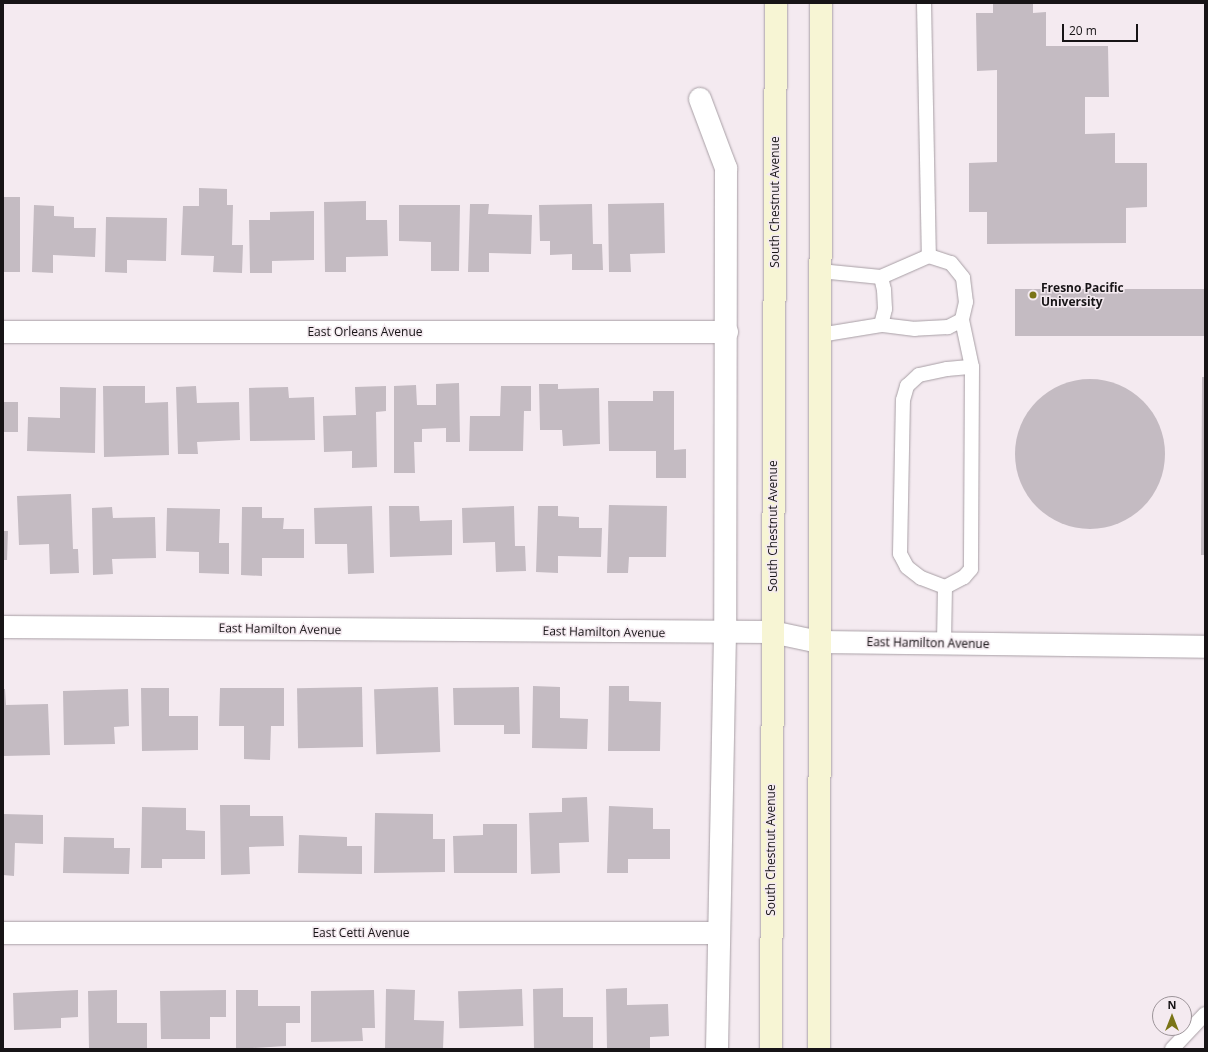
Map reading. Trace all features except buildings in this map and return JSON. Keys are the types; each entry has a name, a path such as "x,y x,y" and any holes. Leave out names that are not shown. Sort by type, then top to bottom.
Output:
{"main road":[{"name":"South Chestnut Avenue","path":"771,1049 776,3"},
{"path":"819,1049 821,3"}],"street":[{"path":"700,99 726,168 727,332 725,633 717,1049"},
{"name":"East Orleans Avenue","path":"3,332 727,332"},
{"name":"East Hamilton Avenue","path":"3,626 725,633 772,632 819,642 1205,647"},
{"name":"East Cetti Avenue","path":"3,933 719,933"}],"lane":[{"path":"924,3 929,256"},
{"path":"820,271 881,277 929,256 951,264 963,278 966,302 962,320 972,367 971,569 964,577 945,588"},
{"path":"881,277 884,290 885,309 881,325"},
{"path":"820,335 881,325 915,328 948,327 962,320"},
{"path":"945,588 920,578 907,567 900,554 903,400 907,386 920,375 947,369 972,367"},
{"path":"944,643 945,588"},
{"path":"1172,1049 1205,1014"}],"place":[{"name":"Fresno Pacific University","path":"1033,295"}]}
